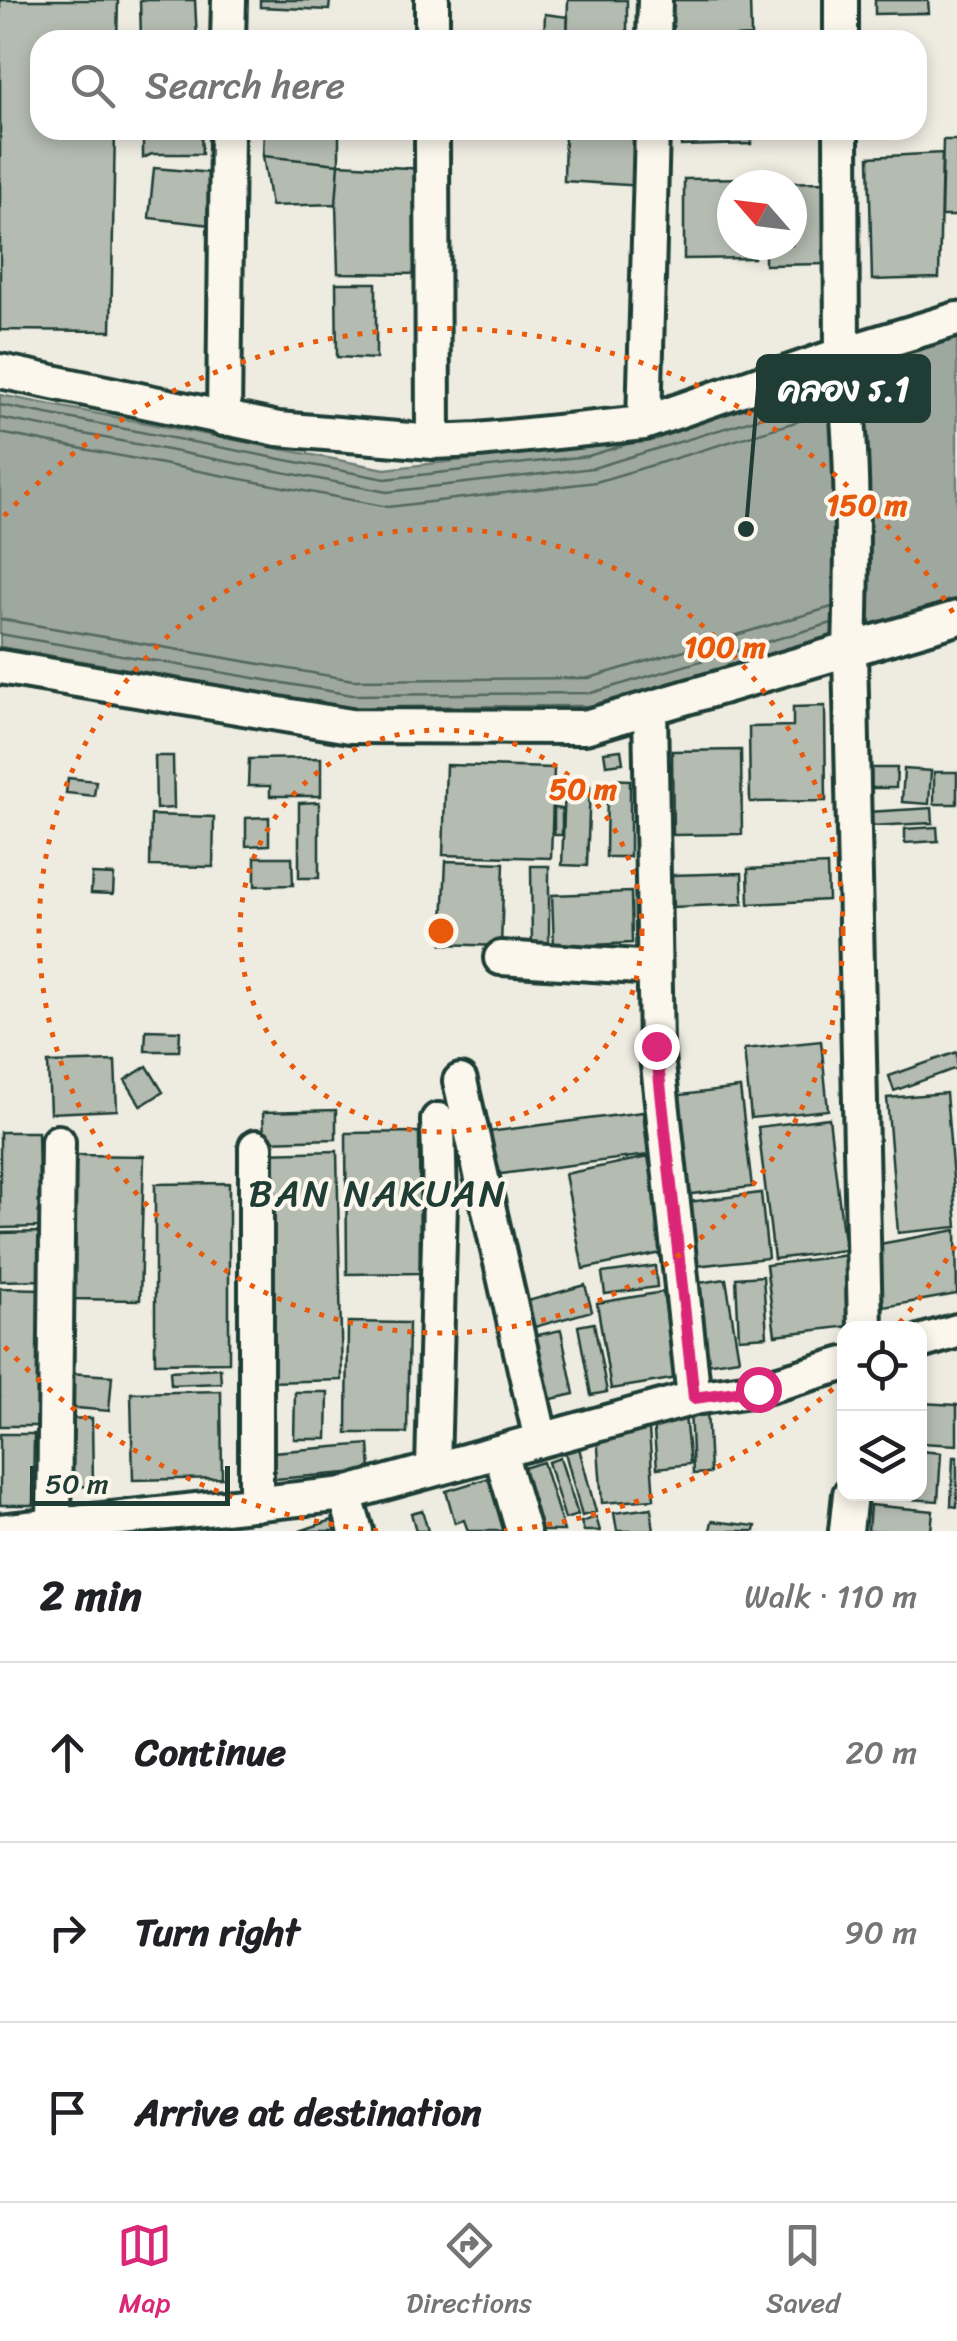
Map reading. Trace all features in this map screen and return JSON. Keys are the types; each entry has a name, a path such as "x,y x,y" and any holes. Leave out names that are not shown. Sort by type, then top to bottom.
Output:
{"street":[{"path":"228,30 229,0"},
{"path":"432,0 432,30"},
{"path":"654,30 655,0"},
{"path":"841,0 841,30"},
{"path":"224,418 227,140"},
{"path":"432,140 432,442"},
{"path":"644,423 652,140"},
{"path":"842,140 842,354 852,594 864,1321"},
{"path":"0,371 278,429 432,442 644,423 842,354 957,319"},
{"path":"0,666 350,726 585,727 957,618"},
{"path":"650,709 656,1046 694,1398"},
{"path":"501,958 654,968"},
{"path":"460,1081 541,1440"},
{"path":"433,1468 440,1203 438,1120"},
{"path":"54,1526 58,1142"},
{"path":"256,1147 256,1504"},
{"path":"927,1340 957,1331"},
{"path":"0,1531 184,1522 256,1504 345,1494 694,1398 758,1389 837,1366"},
{"path":"500,1452 523,1531"},
{"path":"345,1494 356,1531"},
{"path":"846,1531 849,1501"}],"water":[{"path":"957,334 957,610 595,716 350,718 0,656 0,395 385,469 587,446"}],"building":[{"path":"0,0 118,0 117,30 30,30 30,140 115,140 111,331 0,330"},
{"path":"140,0 195,0 196,30 141,30"},
{"path":"260,0 330,0 329,10 260,7"},
{"path":"568,0 627,0 627,30 567,30"},
{"path":"669,0 750,0 751,30 670,30"},
{"path":"875,0 928,0 929,13 875,14"},
{"path":"545,14 568,17 567,30 544,30"},
{"path":"143,140 201,140 202,154 152,154 143,158"},
{"path":"264,140 339,140 339,164 263,156"},
{"path":"565,140 645,140 643,186 564,181"},
{"path":"681,140 751,140 751,144 681,146"},
{"path":"943,140 957,140 957,216 941,216"},
{"path":"942,153 939,278 872,280 869,157"},
{"path":"263,156 339,164 336,204 271,206"},
{"path":"339,164 424,169 423,274 338,273"},
{"path":"154,168 212,173 211,225 149,218"},
{"path":"684,179 717,179 717,259 684,259"},
{"path":"807,182 827,182 828,264 765,265 765,260 807,260"},
{"path":"336,283 376,283 376,359 337,357"},
{"path":"825,706 826,801 750,802 749,727 793,726 793,707"},
{"path":"621,750 623,763 606,765 604,752"},
{"path":"741,750 742,834 673,835 672,751"},
{"path":"155,756 173,756 174,808 156,809"},
{"path":"321,758 321,796 270,796 270,786 248,786 249,759"},
{"path":"446,765 554,768 551,858 443,855"},
{"path":"871,768 897,768 896,788 871,788"},
{"path":"904,769 931,771 929,804 902,802"},
{"path":"934,772 957,772 957,804 934,804"},
{"path":"68,778 96,781 94,796 66,793"},
{"path":"607,779 630,780 630,857 606,857"},
{"path":"565,786 590,786 587,866 562,865"},
{"path":"319,802 319,878 299,878 299,803"},
{"path":"554,808 562,809 562,835 554,835"},
{"path":"932,808 933,823 869,826 868,812"},
{"path":"151,815 214,817 213,867 150,866"},
{"path":"269,817 269,845 246,846 246,818"},
{"path":"937,827 938,841 905,843 905,829"},
{"path":"255,857 292,857 293,885 255,886"},
{"path":"446,861 504,863 501,946 442,944"},
{"path":"827,865 828,900 749,904 748,869"},
{"path":"531,866 549,866 549,944 532,945"},
{"path":"742,873 743,904 673,907 672,875"},
{"path":"92,874 114,875 113,894 91,893"},
{"path":"631,892 632,943 554,947 552,895"},
{"path":"146,1030 180,1031 179,1051 145,1051"},
{"path":"821,1041 828,1110 751,1118 744,1049"},
{"path":"957,1052 957,1068 894,1091 889,1076"},
{"path":"115,1061 117,1110 50,1113 48,1063"},
{"path":"147,1066 163,1092 141,1106 125,1080"},
{"path":"740,1088 752,1187 683,1195 672,1096"},
{"path":"946,1093 957,1227 898,1233 887,1098"},
{"path":"336,1110 336,1139 264,1141 263,1112"},
{"path":"643,1112 648,1155 493,1175 488,1132"},
{"path":"829,1118 845,1250 774,1259 758,1127"},
{"path":"0,1132 38,1132 40,1227 0,1228"},
{"path":"419,1132 420,1273 347,1274 346,1133"},
{"path":"337,1151 342,1380 268,1382 263,1153"},
{"path":"72,1155 144,1156 140,1300 68,1299"},
{"path":"648,1157 666,1252 583,1269 565,1174"},
{"path":"229,1183 229,1362 155,1363 155,1184"},
{"path":"761,1193 768,1258 695,1266 688,1202"},
{"path":"956,1230 957,1294 884,1307 874,1245"},
{"path":"42,1232 43,1280 0,1281 0,1233"},
{"path":"849,1255 857,1321 837,1321 837,1328 775,1335 766,1265"},
{"path":"655,1266 657,1287 605,1294 602,1273"},
{"path":"763,1276 767,1336 739,1338 736,1278"},
{"path":"726,1279 739,1359 705,1364 692,1284"},
{"path":"585,1285 592,1311 531,1328 524,1302"},
{"path":"0,1288 40,1289 38,1426 0,1426"},
{"path":"663,1292 677,1378 611,1389 597,1303"},
{"path":"348,1322 409,1323 407,1433 347,1433"},
{"path":"594,1323 607,1392 591,1395 578,1326"},
{"path":"561,1330 574,1394 543,1401 529,1337"},
{"path":"220,1368 221,1383 171,1385 170,1371"},
{"path":"68,1373 112,1376 109,1411 66,1407"},
{"path":"221,1391 222,1478 133,1480 131,1393"},
{"path":"295,1392 328,1392 327,1439 294,1439"},
{"path":"927,1403 957,1405 957,1445 927,1443"},
{"path":"707,1408 710,1473 693,1474 690,1409"},
{"path":"685,1416 690,1464 657,1468 653,1420"},
{"path":"92,1418 93,1486 67,1487 66,1419"},
{"path":"649,1430 654,1499 602,1503 597,1434"},
{"path":"0,1434 34,1434 33,1505 0,1505"},
{"path":"369,1444 371,1471 275,1479 273,1452"},
{"path":"579,1448 596,1512 582,1516 565,1452"},
{"path":"927,1452 941,1453 938,1501 927,1500"},
{"path":"953,1457 957,1457 957,1507 951,1506"},
{"path":"560,1458 578,1515 565,1519 548,1462"},
{"path":"543,1462 564,1531 539,1531 520,1469"},
{"path":"492,1477 507,1531 468,1531 464,1520 455,1523 446,1491"},
{"path":"870,1505 933,1511 931,1531 868,1531"},
{"path":"651,1508 654,1531 617,1531 614,1513"},
{"path":"422,1510 428,1531 416,1531 411,1513"},
{"path":"596,1517 600,1531 584,1531 581,1522"},
{"path":"332,1520 336,1531 300,1531"},
{"path":"712,1521 756,1526 755,1531 710,1531"}],"place":[{"name":"คลอง ร.1","path":"746,529"}],"district":[{"name":"BAN NAKUAN","path":"378,1193"}],"route":[{"path":"656,1046 694,1398 758,1389"}]}
